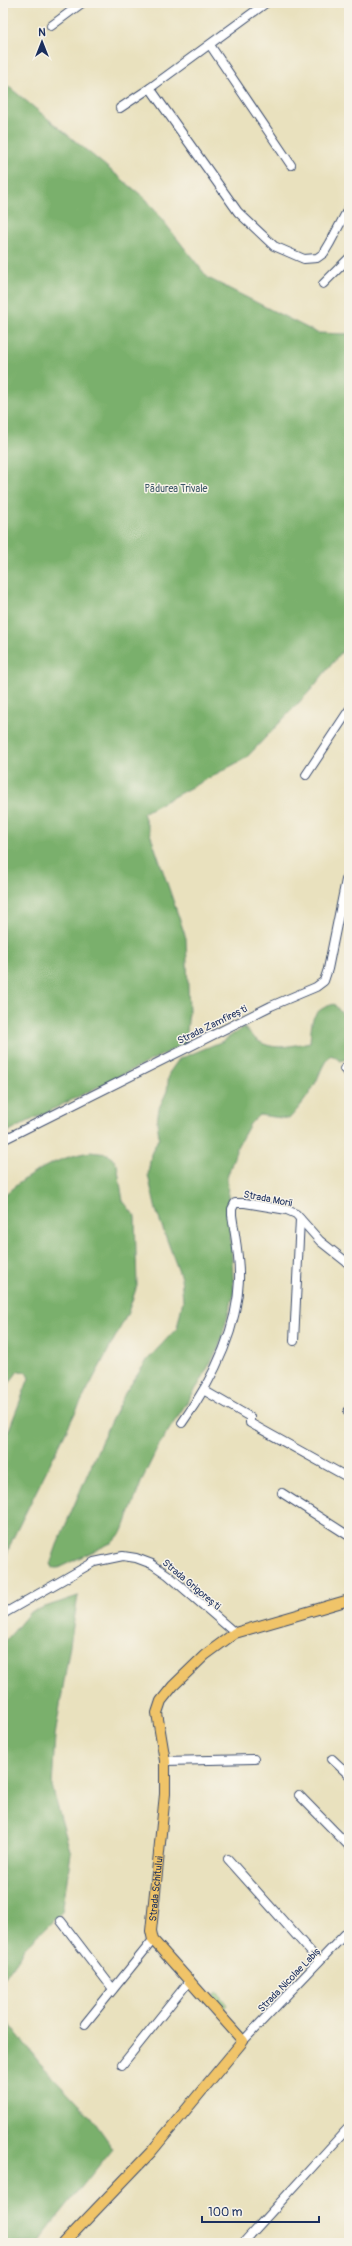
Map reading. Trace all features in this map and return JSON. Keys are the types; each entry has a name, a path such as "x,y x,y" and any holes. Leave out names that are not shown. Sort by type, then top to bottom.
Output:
{"main road":[{"name":"Strada Schitului","path":"154,1940 151,1932 165,1800 165,1761 158,1720 161,1701 173,1686 205,1655 234,1633 349,1600"},
{"path":"64,2243 151,2152 243,2041 154,1940"}],"street":[{"path":"51,26 82,3"},
{"path":"120,108 210,45 266,3"},
{"path":"210,45 291,165"},
{"path":"150,88 238,212 274,246 304,259 316,258 324,253 349,207"},
{"path":"323,284 349,258"},
{"path":"306,775 349,710"},
{"name":"Strada Zamfirești","path":"3,1140 271,1006 316,987 324,981 328,969 349,865"},
{"name":"Strada Morii","path":"205,1391 223,1350 237,1297 238,1255 232,1215 232,1209 236,1203 240,1202 287,1210 296,1214 320,1241 349,1264"},
{"path":"294,1341 300,1219"},
{"path":"182,1423 205,1391 250,1417 250,1424 349,1478"},
{"path":"282,1493 349,1536"},
{"name":"Strada Grigorești","path":"4,1616 94,1562 124,1556 136,1558 152,1564 168,1575 234,1633"},
{"path":"165,1761 254,1759"},
{"path":"332,1759 349,1775"},
{"path":"299,1795 349,1846"},
{"path":"228,1859 319,1961"},
{"path":"61,1921 113,1989"},
{"name":"Strada Nicolae Labiș","path":"243,2041 349,1930"},
{"path":"84,2024 154,1940"},
{"path":"122,2065 190,1980"},
{"path":"243,2243 349,2127"}],"green space":[{"name":"Pădurea Trivale","path":"3,82 146,199 208,278 317,333 349,334 349,643 309,692 246,758 143,813 186,938 189,1010 186,1043 3,1134"},
{"path":"334,1004 349,1022 349,1058 341,1061 331,1055 310,1092 289,1119 259,1115 250,1124 238,1145 227,1178 234,1293 219,1347 199,1384 159,1445 142,1480 123,1531 113,1542 58,1568 52,1568 51,1562 57,1545 105,1433 125,1393 148,1359 177,1328 183,1300 181,1278 156,1210 148,1175 151,1154 159,1137 157,1122 159,1108 167,1091 169,1073 179,1059 223,1041 244,1027 251,1035 266,1045 282,1047 310,1042 312,1022 316,1013"},
{"path":"90,1152 108,1154 117,1164 123,1201 135,1216 137,1286 127,1315 74,1415 13,1538 3,1564 3,1445 29,1378 26,1372 18,1371 3,1392 3,1196 23,1180 54,1162"},
{"path":"78,1596 55,1736 52,1787 71,1854 62,1912 25,1948 3,1980 3,1644 30,1612"},
{"path":"217,1992 227,2005 221,2011 211,1998"},
{"path":"3,2016 39,2062 91,2117 113,2148 43,2235 39,2243 3,2243"}]}
